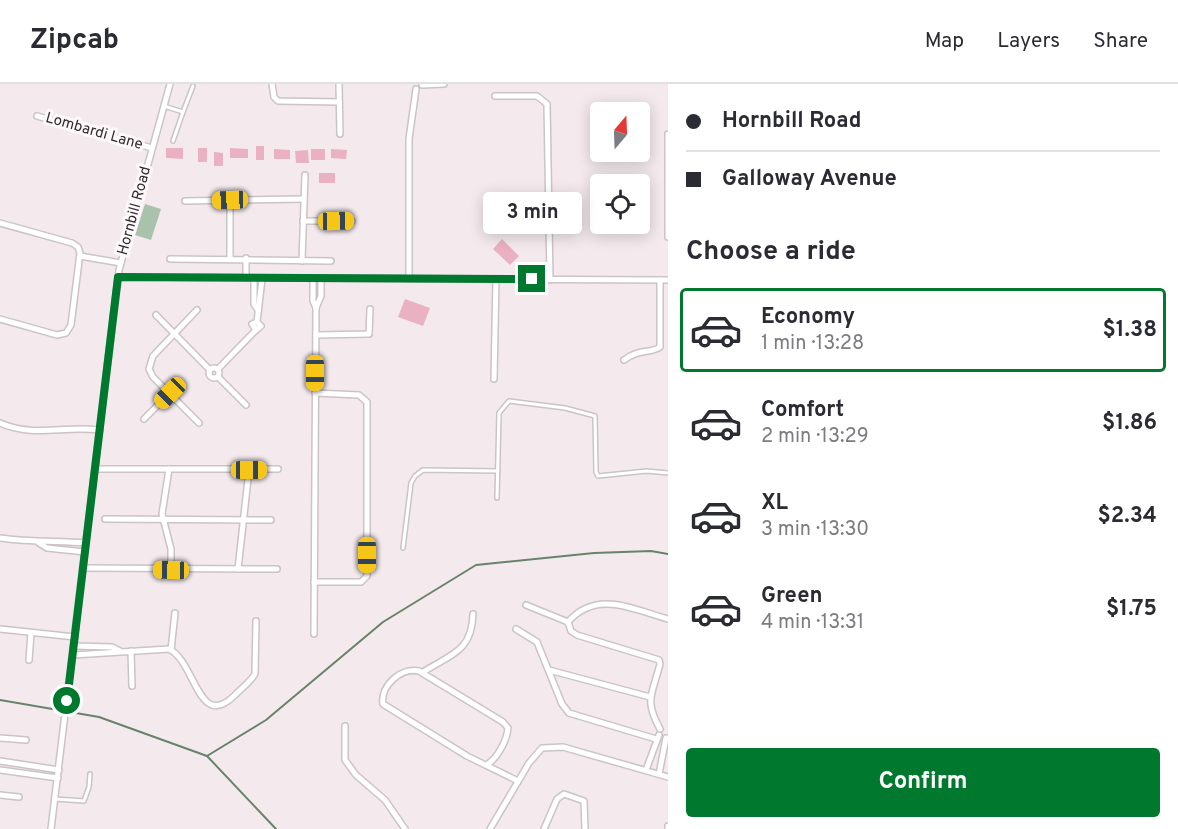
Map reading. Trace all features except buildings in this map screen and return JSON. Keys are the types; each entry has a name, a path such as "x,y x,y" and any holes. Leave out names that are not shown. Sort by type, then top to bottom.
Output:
{"street":[{"name":"Hornbill Road","path":"51,829 120,263 170,84"},
{"path":"272,84 274,97 282,102 339,102"},
{"path":"339,84 340,134"},
{"path":"409,279 409,139 418,85 444,84"},
{"path":"495,96 537,96 547,104 550,280"},
{"name":"Lombardi Lane","path":"37,116 152,148"},
{"path":"668,134 668,237"},
{"path":"302,261 305,175"},
{"path":"185,201 304,199"},
{"path":"230,200 230,258"},
{"path":"303,221 352,221"},
{"path":"0,223 72,243 78,247 80,256 71,325 66,333 57,335 0,319"},
{"path":"80,256 120,263"},
{"path":"246,258 246,278"},
{"path":"170,259 246,258 332,261"},
{"path":"118,277 668,280"},
{"path":"254,279 254,304 258,310"},
{"path":"210,370 218,369 256,330 261,328 257,322 262,279"},
{"path":"313,279 313,301 316,308"},
{"path":"314,634 316,308 321,296 321,279"},
{"path":"494,379 496,279"},
{"path":"624,360 637,351 656,351 660,347 660,280"},
{"path":"316,335 366,335 370,331 370,309"},
{"path":"197,310 153,356 149,366 153,377 200,423"},
{"path":"156,315 210,370 212,378 218,376"},
{"path":"218,369 218,376 246,405"},
{"path":"144,419 170,393"},
{"path":"314,582 361,582 365,579 368,407 365,398 356,395 315,393"},
{"path":"0,423 42,432 74,426 100,430"},
{"path":"95,469 278,469"},
{"path":"169,469 163,521 171,549 171,570"},
{"path":"237,569 249,470"},
{"path":"105,519 271,520"},
{"path":"0,538 39,543 49,541 86,543"},
{"path":"39,543 47,548 85,552"},
{"path":"84,568 277,569"},
{"path":"568,622 581,612 610,602 668,619"},
{"path":"526,605 568,622 571,631 577,635 659,660 660,664 650,697 651,713 658,735 646,770"},
{"path":"171,650 175,613"},
{"path":"423,672 467,644 472,632 473,614"},
{"path":"73,655 171,650 183,661 205,700 211,706 221,706 255,674 256,621"},
{"path":"0,629 75,637"},
{"path":"516,629 535,639 562,704 569,712 658,735 667,735 659,774"},
{"path":"28,660 31,633"},
{"path":"74,646 112,647 120,651"},
{"path":"131,651 132,686"},
{"path":"488,764 494,759 507,736 506,724 423,672 410,670 394,679 383,694 383,704 467,756 488,764 518,781"},
{"path":"549,670 650,697"},
{"path":"345,726 345,760 356,775 385,800 405,829"},
{"path":"0,738 26,740"},
{"path":"490,829 533,756 548,747 563,747 668,777"},
{"path":"0,761 59,770"},
{"path":"30,774 31,766"},
{"path":"0,770 58,778"},
{"path":"544,829 557,799 564,794 584,801 585,829"},
{"path":"0,795 19,797"}],"lane":[{"path":"173,141 193,86"},
{"path":"164,106 183,112"},
{"path":"497,498 499,413 503,405 512,401 595,416 598,476 647,471 668,472"},
{"path":"403,548 411,483 418,473 423,470 498,471"},
{"path":"55,800 84,801 89,787 90,774"}],"green space":[{"path":"145,204 161,209 151,240 135,235"}],"waterway":[{"path":"207,756 266,720 383,622 476,565 594,553 651,551 668,554"},
{"path":"0,700 99,717 207,756 276,829"}],"route":[{"path":"67,701 118,277 532,279"}]}
